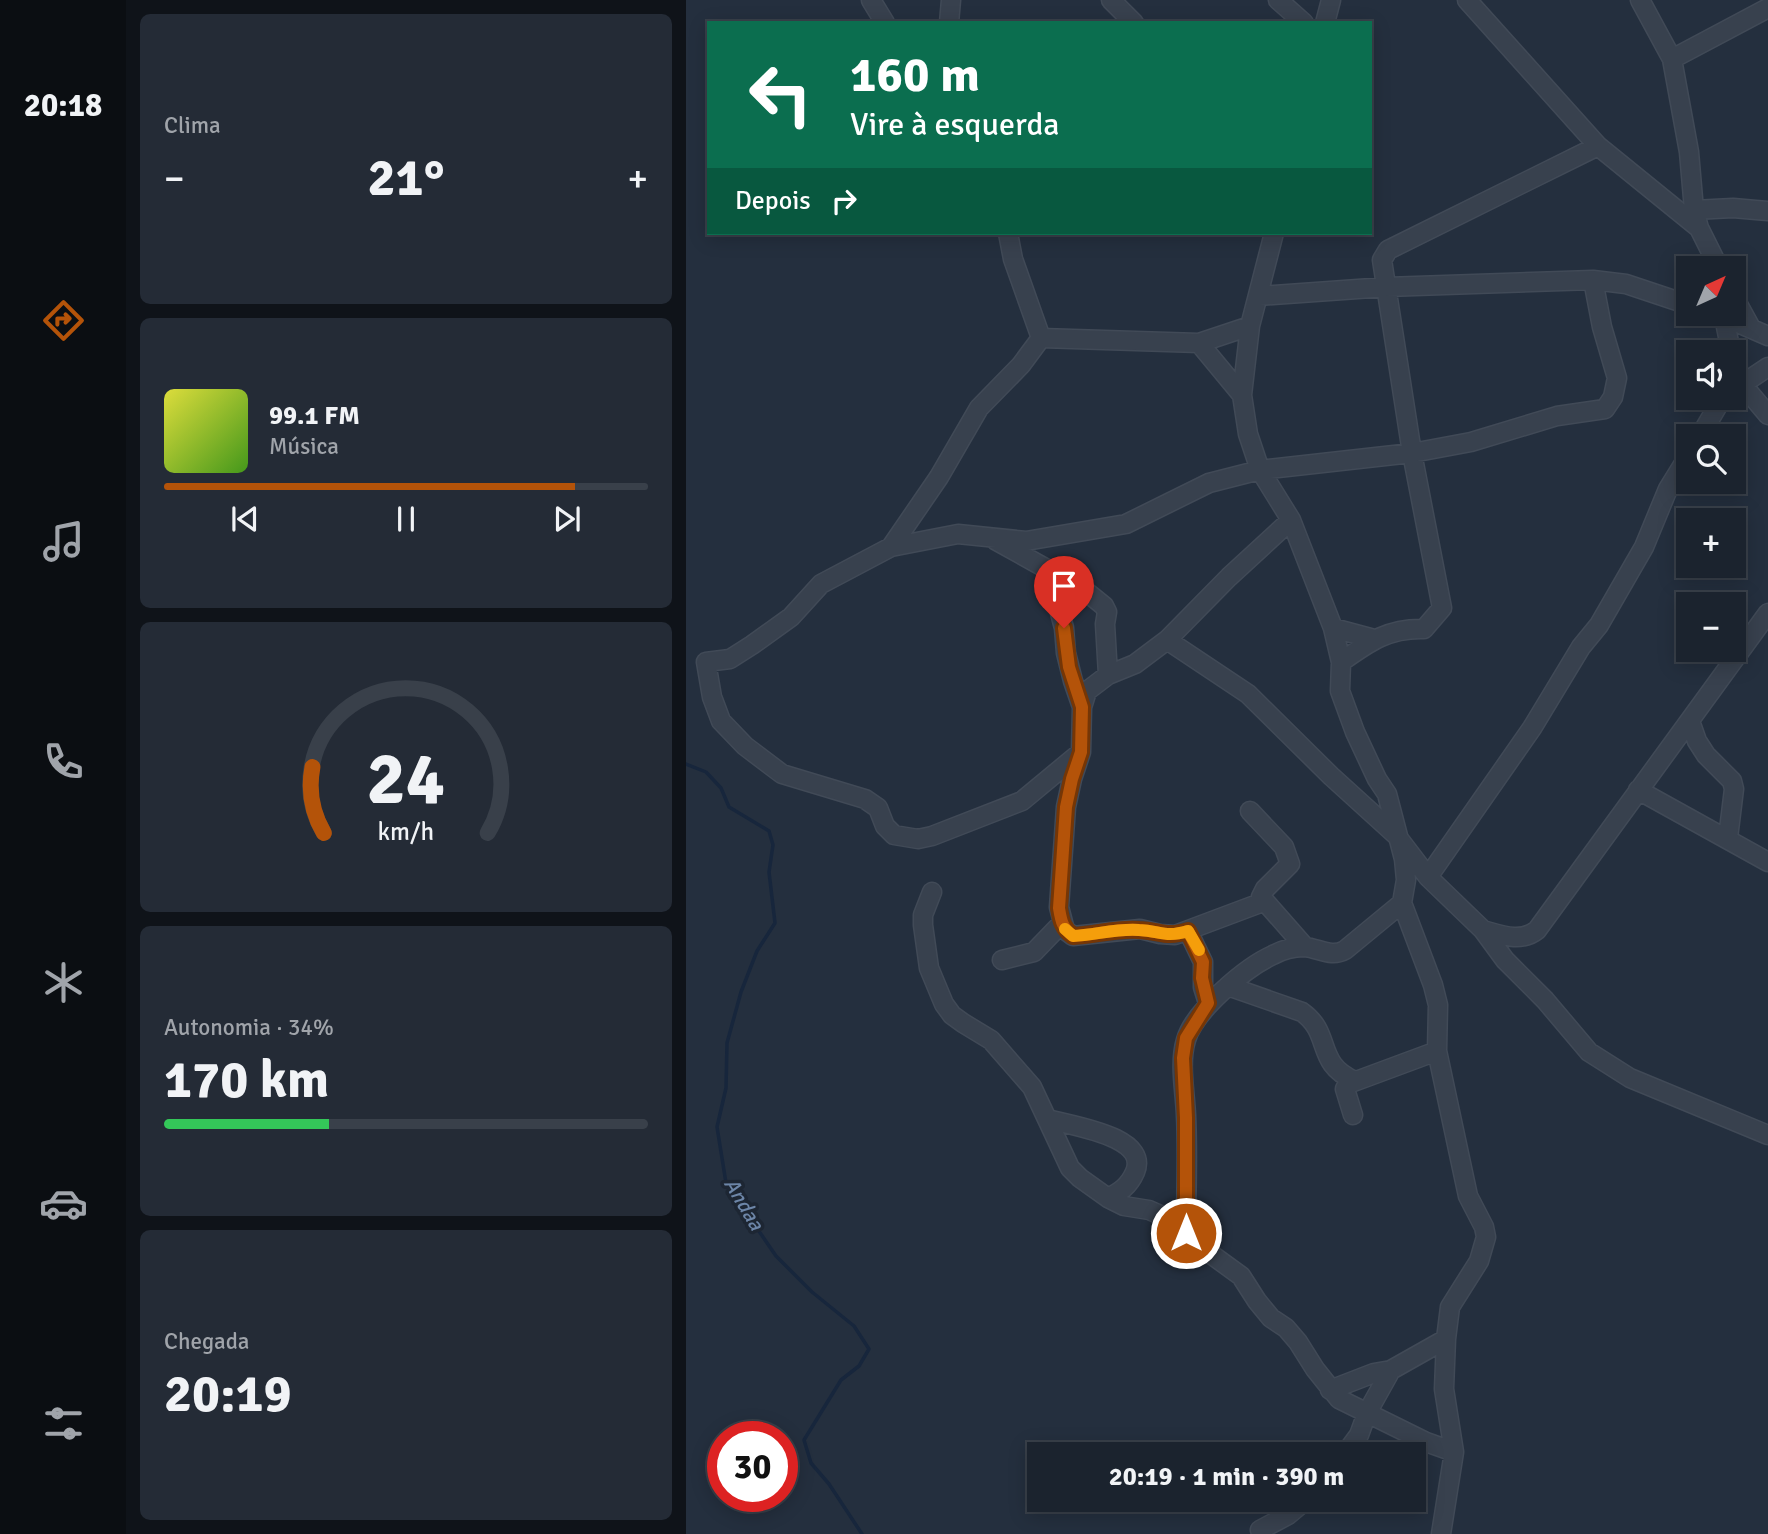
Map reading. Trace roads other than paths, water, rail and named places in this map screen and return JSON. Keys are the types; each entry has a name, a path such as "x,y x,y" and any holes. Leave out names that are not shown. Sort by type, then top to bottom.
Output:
{"street":[{"path":"871,0 884,21"},
{"path":"949,21 951,0"},
{"path":"1111,0 1132,21"},
{"path":"1278,0 1302,21"},
{"path":"1326,21 1331,0"},
{"path":"1467,0 1598,146 1699,228"},
{"path":"1640,0 1672,59 1689,152 1694,210 1699,228 1713,256"},
{"path":"1672,59 1768,8"},
{"path":"1341,662 1374,639 1404,628 1424,629 1442,608 1412,453 1382,260 1388,250 1598,146"},
{"path":"1694,210 1733,208 1768,211"},
{"path":"1008,235 1013,259 1041,338"},
{"path":"1273,235 1250,326 1242,395 1248,434 1260,470 1291,520 1334,628 1341,662 1340,691 1355,732 1390,801 1396,835 1404,859 1406,880 1402,903 1433,985 1438,1005 1437,1051 1468,1196 1484,1227 1486,1237 1479,1261 1451,1307 1446,1339 1444,1389 1454,1452 1441,1534"},
{"path":"1081,752 1021,801 932,836 906,838 894,835 886,826 878,808 865,799 782,774 745,746 721,721 712,697 706,662 730,659 751,646 791,617 821,584 891,547 958,534 1026,541 1126,524 1209,483 1260,470 1412,453 1471,442 1557,416 1605,409 1613,397 1617,377 1602,327 1593,280"},
{"path":"1258,296 1386,287 1593,280 1626,284 1676,301"},
{"path":"1746,319 1751,328"},
{"path":"1041,338 1199,343 1250,326"},
{"path":"1746,326 1768,336"},
{"path":"891,547 939,477 979,408 1021,365 1041,338"},
{"path":"1199,343 1242,395"},
{"path":"1746,374 1768,367"},
{"path":"1746,388 1767,412"},
{"path":"1428,877 1532,728 1581,647 1599,625 1644,547 1676,476"},
{"path":"1263,902 1175,935 1140,929 1073,936 1065,930 1059,908 1066,807 1081,752 1082,707 1087,691 1108,675 1135,664 1167,640 1229,577 1291,520"},
{"path":"992,538 1083,589 1104,606 1107,612 1105,624 1108,675"},
{"path":"1049,571 1064,628 1070,671 1082,707"},
{"path":"1483,930 1515,938 1531,935 1537,930 1768,613"},
{"path":"1334,628 1374,639"},
{"path":"1167,640 1248,694 1396,835 1428,877 1483,930 1505,960 1545,1000 1589,1052 1630,1078 1768,1135"},
{"path":"1690,721 1697,741 1706,755 1732,780 1734,789 1728,838"},
{"path":"1357,799 1377,779"},
{"path":"1638,790 1768,862"},
{"path":"1250,811 1284,847 1289,856 1290,864 1286,870 1262,892 1263,902 1305,947"},
{"path":"932,892 923,915 923,925 929,968 944,1003 952,1015 984,1034 1032,1087 1070,1168 1108,1198 1124,1206 1149,1210 1167,1218 1241,1276 1270,1318 1286,1328 1330,1390 1348,1405 1426,1442 1454,1452"},
{"path":"1186,1233 1183,1058 1186,1038 1208,1003 1270,956 1305,947 1339,953 1402,903"},
{"path":"1002,960 1034,952 1062,923"},
{"path":"1188,931 1203,962 1202,978 1208,1003"},
{"path":"1505,960 1515,938"},
{"path":"1228,986 1302,1012 1318,1030 1334,1068 1341,1075 1355,1081"},
{"path":"1353,1115 1345,1089 1348,1084 1437,1051"},
{"path":"1048,1119 1116,1138 1133,1152 1137,1159 1136,1170 1129,1183 1108,1198"},
{"path":"1330,1390 1374,1373 1391,1370 1446,1339"},
{"path":"1353,1442 1391,1370"},
{"path":"1260,1531 1292,1512"}],"waterway":[{"name":"Andaa","path":"686,764 706,772 721,788 729,807 769,831 773,845 769,872 775,923 757,951 741,992 727,1043 726,1088 717,1127 726,1183 776,1256 812,1292 854,1326 869,1349 859,1366 841,1380 804,1440 811,1463 829,1484 862,1534"}]}
